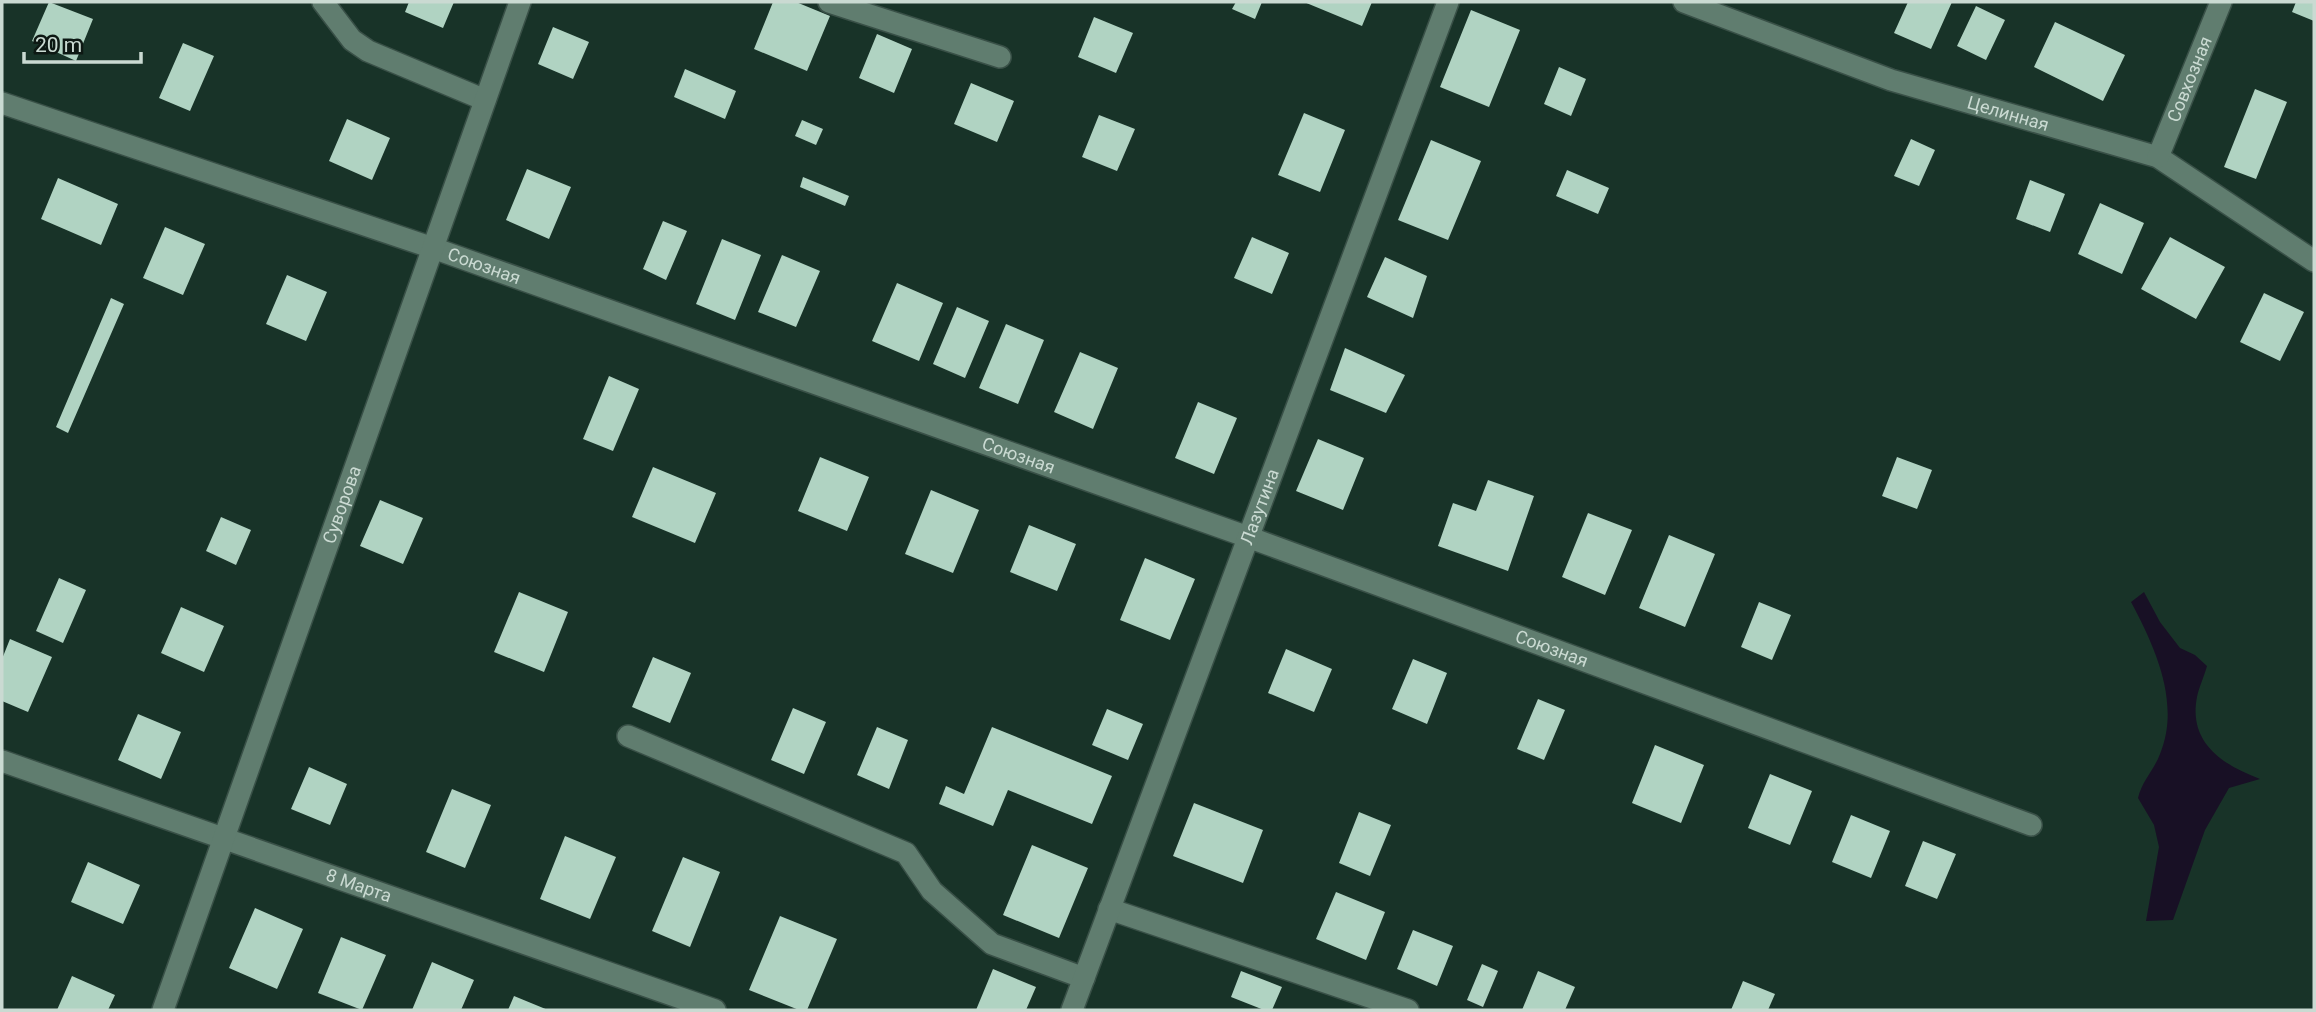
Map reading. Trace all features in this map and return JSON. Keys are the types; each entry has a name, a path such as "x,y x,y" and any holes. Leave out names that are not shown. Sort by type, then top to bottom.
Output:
{"street":[{"path":"323,2 352,40 368,51 485,100"},
{"name":"Суворова","path":"163,1010 520,2"},
{"path":"828,2 1000,57"},
{"name":"Лазутина","path":"1072,1010 1448,2"},
{"name":"Целинная","path":"1684,2 1891,80 2158,158 2314,261"},
{"name":"Совхозная","path":"2158,158 2221,2"},
{"name":"Союзная","path":"2,103 433,248 1248,537 2031,825"},
{"path":"628,736 906,853 932,891 992,944 1083,978"},
{"name":"8 Марта","path":"2,761 715,1010"},
{"path":"1109,909 1408,1010"}],"shaded area":[{"path":"2144,592 2160,622 2180,648 2195,655 2207,666 2198,693 2196,713 2203,739 2221,759 2260,779 2229,788 2205,830 2173,920 2146,921 2159,847 2154,825 2138,798 2160,754 2168,715 2156,656 2131,602"}],"building":[{"path":"49,2 93,19 76,61 32,41"},
{"path":"409,2 454,2 443,28 405,12"},
{"path":"773,2 796,2 830,16 807,71 754,49"},
{"path":"1236,2 1262,2 1255,19 1232,9"},
{"path":"1304,2 1372,2 1362,26"},
{"path":"1908,2 1952,2 1931,49 1894,33"},
{"path":"2296,2 2314,2 2314,21 2292,12"},
{"path":"1976,6 2005,20 1986,60 1957,46"},
{"path":"1471,10 1520,30 1489,107 1440,87"},
{"path":"1094,17 1133,33 1116,73 1078,57"},
{"path":"2055,22 2125,55 2103,101 2034,67"},
{"path":"553,27 589,42 573,79 538,64"},
{"path":"877,34 912,49 894,93 859,78"},
{"path":"183,43 214,56 190,111 159,98"},
{"path":"1559,67 1586,79 1571,116 1544,104"},
{"path":"685,69 736,91 725,119 674,97"},
{"path":"971,83 1014,101 997,142 954,124"},
{"path":"2255,89 2287,102 2256,179 2224,167"},
{"path":"1304,113 1345,130 1320,192 1278,175"},
{"path":"1099,115 1135,129 1117,171 1082,157"},
{"path":"347,119 390,138 372,180 329,161"},
{"path":"802,120 823,129 816,145 795,136"},
{"path":"1911,139 1935,150 1919,186 1894,176"},
{"path":"1431,140 1481,161 1448,240 1398,220"},
{"path":"527,169 571,187 549,239 506,220"},
{"path":"1567,170 1609,188 1598,214 1556,196"},
{"path":"803,177 849,196 845,206 800,187"},
{"path":"58,178 118,204 101,245 41,219"},
{"path":"2030,180 2065,194 2050,232 2016,219"},
{"path":"2100,203 2144,223 2122,274 2078,254"},
{"path":"663,221 687,231 666,280 643,269"},
{"path":"165,227 205,244 183,295 143,278"},
{"path":"1252,237 1289,253 1272,294 1234,278"},
{"path":"2170,237 2225,267 2196,319 2141,289"},
{"path":"722,239 761,255 735,320 696,304"},
{"path":"782,255 820,271 796,327 758,312"},
{"path":"1385,257 1427,276 1413,318 1367,297"},
{"path":"287,275 327,292 306,341 266,324"},
{"path":"897,283 943,303 919,361 872,341"},
{"path":"2264,293 2304,312 2280,361 2240,342"},
{"path":"111,298 124,304 68,433 56,427"},
{"path":"957,307 989,321 965,378 933,364"},
{"path":"1006,324 1044,340 1018,404 979,388"},
{"path":"1345,348 1405,375 1386,413 1330,390"},
{"path":"1080,352 1118,368 1093,429 1054,412"},
{"path":"609,376 639,389 613,451 583,439"},
{"path":"1198,402 1237,418 1214,474 1175,458"},
{"path":"1318,439 1364,458 1343,510 1296,491"},
{"path":"820,457 869,477 847,531 798,511"},
{"path":"1897,457 1932,470 1917,509 1882,496"},
{"path":"653,467 716,493 695,543 632,517"},
{"path":"1488,480 1534,496 1508,571 1438,546 1453,503 1476,511"},
{"path":"931,490 979,510 953,573 905,554"},
{"path":"380,500 423,518 403,564 360,546"},
{"path":"1588,513 1632,530 1605,595 1562,577"},
{"path":"221,517 251,530 236,565 206,551"},
{"path":"1029,525 1076,544 1057,591 1010,572"},
{"path":"1669,535 1715,554 1685,627 1639,608"},
{"path":"1145,558 1195,579 1170,640 1120,620"},
{"path":"59,578 86,590 63,643 36,631"},
{"path":"519,592 568,612 544,672 494,652"},
{"path":"1759,602 1791,615 1772,660 1741,647"},
{"path":"181,607 224,626 204,672 161,653"},
{"path":"10,639 52,657 28,712 2,701 2,659"},
{"path":"1286,649 1332,669 1314,712 1268,693"},
{"path":"653,657 691,673 670,723 632,707"},
{"path":"1413,659 1447,673 1427,724 1392,709"},
{"path":"1538,699 1565,710 1544,760 1517,749"},
{"path":"793,708 826,722 804,774 771,760"},
{"path":"1107,709 1143,724 1128,760 1092,745"},
{"path":"138,714 181,732 161,779 118,760"},
{"path":"877,727 908,740 889,789 857,775"},
{"path":"992,727 1112,776 1092,824 1008,790 993,826 939,804 946,786 964,794"},
{"path":"1655,745 1704,765 1681,823 1632,803"},
{"path":"309,767 347,784 330,825 291,809"},
{"path":"1770,774 1812,791 1790,845 1748,828"},
{"path":"452,789 491,805 465,868 426,852"},
{"path":"1194,803 1263,830 1243,883 1173,856"},
{"path":"1359,812 1391,825 1370,876 1339,863"},
{"path":"1851,815 1890,831 1871,878 1832,862"},
{"path":"565,836 616,857 590,919 540,899"},
{"path":"1923,841 1956,854 1937,899 1905,886"},
{"path":"1032,845 1088,868 1059,938 1003,915"},
{"path":"683,857 720,872 690,947 652,931"},
{"path":"88,862 140,885 123,924 71,902"},
{"path":"1336,892 1385,912 1366,960 1316,939"},
{"path":"255,908 303,929 277,989 229,968"},
{"path":"780,916 837,939 807,1010 799,1010 749,990"},
{"path":"1413,930 1453,946 1437,986 1397,969"},
{"path":"341,937 386,955 362,1010 318,993"},
{"path":"432,962 474,980 461,1010 412,1010"},
{"path":"1482,964 1498,971 1483,1007 1467,1000"},
{"path":"993,969 1036,987 1026,1010 976,1010"},
{"path":"1241,971 1282,987 1272,1010 1264,1010 1231,997"},
{"path":"1538,971 1575,987 1565,1010 1522,1010"},
{"path":"72,976 115,995 108,1010 57,1010"},
{"path":"1743,981 1775,994 1768,1010 1731,1010"},
{"path":"514,996 548,1010 508,1010"}]}
